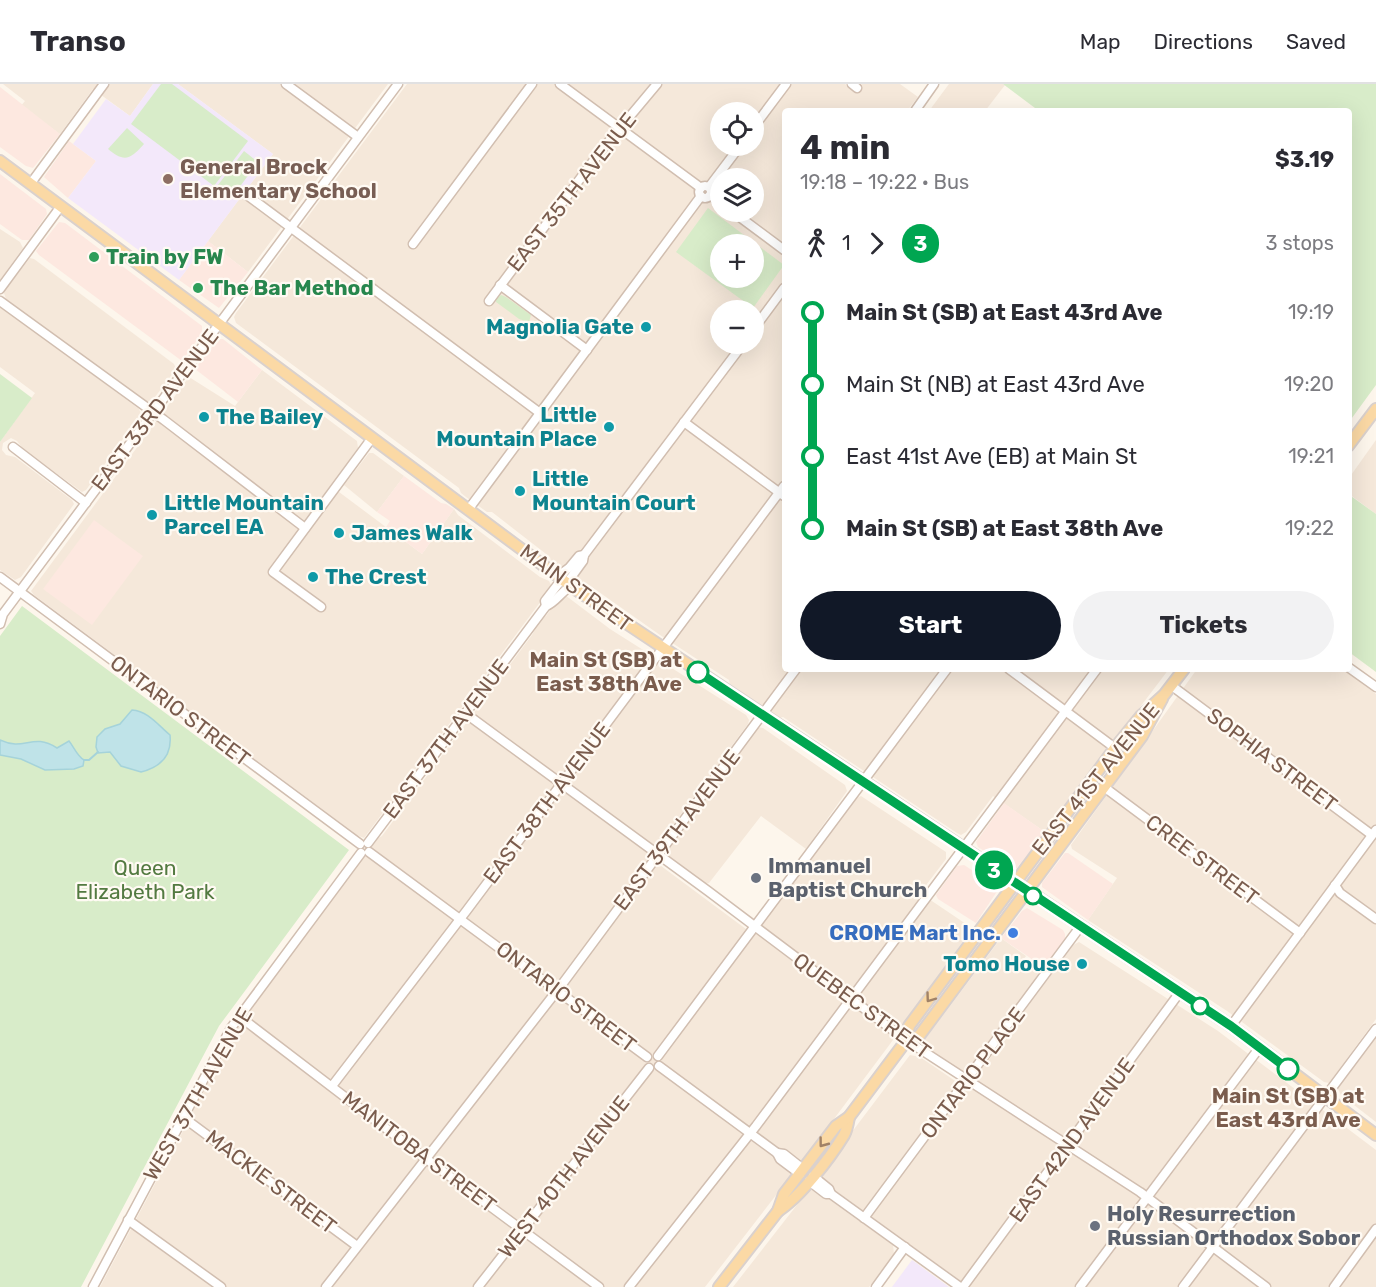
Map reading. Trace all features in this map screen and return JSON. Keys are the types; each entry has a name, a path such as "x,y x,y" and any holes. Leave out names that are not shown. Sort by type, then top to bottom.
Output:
{"main road":[{"name":"MAIN STREET","path":"0,161 564,581 1014,884 1231,1026 1376,1135"},
{"path":"1352,441 1376,409"},
{"name":"EAST 41ST AVENUE","path":"778,1211 784,1194 836,1126 849,1117 906,1040 909,1026 1014,884 1141,716 1168,690 1182,672"},
{"name":"EAST 41ST AVENUE","path":"906,1040 919,1036 1027,892 1151,723 1168,690"},
{"name":"EAST 41ST AVENUE","path":"778,1211 792,1202 811,1179 845,1133 849,1117"},
{"path":"719,1287 778,1211"}],"street":[{"path":"30,183 104,84"},
{"path":"286,84 358,137"},
{"name":"EAST 33RD AVENUE","path":"0,624 2,614 398,84"},
{"path":"412,244 532,84"},
{"path":"560,84 710,195"},
{"name":"EAST 35TH AVENUE","path":"489,301 600,152 657,84"},
{"path":"764,113 786,84"},
{"path":"917,108 934,84"},
{"path":"468,510 732,156"},
{"path":"247,195 540,413"},
{"path":"0,289 61,206"},
{"path":"746,222 782,249"},
{"path":"500,285 587,350"},
{"path":"764,315 782,291"},
{"path":"0,301 154,412 305,528"},
{"name":"EAST 37TH AVENUE","path":"365,848 546,606 545,601 583,561 584,555 735,354"},
{"path":"684,422 782,491"},
{"path":"321,607 273,572 372,438"},
{"path":"13,447 86,503"},
{"name":"EAST 38TH AVENUE","path":"332,1086 782,493"},
{"name":"ONTARIO STREET","path":"0,577 647,1058"},
{"path":"1352,670 1376,687"},
{"name":"EAST 39TH AVENUE","path":"326,1287 557,990 794,672"},
{"path":"658,1056 945,672"},
{"path":"1013,672 1116,748"},
{"path":"629,1287 750,1133 1095,672"},
{"name":"SOPHIA STREET","path":"1168,690 1374,832"},
{"name":"QUEBEC STREET","path":"465,713 906,1040 1147,1197 1266,1287"},
{"name":"CREE STREET","path":"1104,787 1300,933"},
{"path":"1231,1026 1374,832"},
{"name":"WEST 37TH AVENUE","path":"93,1287 210,1065 239,1016 365,848"},
{"path":"1335,885 1340,893 1376,919"},
{"name":"ONTARIO PLACE","path":"864,1218 1080,927"},
{"name":"EAST 42ND AVENUE","path":"961,1287 1180,992"},
{"name":"MANITOBA STREET","path":"239,1016 599,1287"},
{"path":"1183,1287 1376,1029"},
{"path":"1080,1287 1260,1047"},
{"path":"653,1054 658,1056 661,1061 659,1066 654,1069 649,1068 646,1063 647,1058 653,1054"},
{"path":"659,1066 777,1153 780,1159 802,1171"},
{"name":"WEST 40TH AVENUE","path":"478,1287 649,1068"},
{"name":"MACKIE STREET","path":"184,1118 357,1246"},
{"path":"811,1179 826,1194 831,1194 961,1287"},
{"path":"128,1220 221,1287"},
{"path":"1334,1287 1376,1229"},
{"path":"876,1287 905,1247"}],"shaded area":[{"path":"3,84 153,84 130,116 93,89 60,134 21,106 25,101"},
{"name":"General Brock Elementary School","path":"153,84 178,84 273,154 179,280 68,198 96,161 73,144 106,99 130,116"},
{"path":"178,84 388,84 248,272 208,241 273,154"},
{"path":"407,84 845,84 856,92 862,84 900,84 918,97 909,108 782,108 782,672 1167,672 1045,832 993,796 966,832 961,835 783,717 780,718 759,705 730,684 729,680 589,585 584,585 492,512 487,512 466,497 459,488 236,323 234,317 236,313"},
{"path":"949,84 1005,85 987,108 931,108"},
{"path":"0,87 60,134 33,168 26,166 0,147"},
{"path":"69,141 96,161 68,198 44,177"},
{"path":"0,174 46,209 47,214 29,240 22,240 0,224"},
{"path":"59,222 65,223 202,326 202,333 182,361 39,255 36,251"},
{"path":"0,229 20,242 23,248 0,280"},
{"path":"208,241 248,272 219,308 179,280"},
{"path":"30,258 174,364 176,369 152,401 144,401 6,299 5,290"},
{"path":"0,306 139,409 141,414 86,490 82,492 23,449 17,441 11,438 3,443 2,450 6,455 15,457 72,500 74,504 21,577 15,580 0,570 0,442 35,393 0,367"},
{"path":"218,339 223,339 262,370 238,402 195,369"},
{"path":"262,370 357,441 358,448 331,486 422,554 454,509 458,515 540,577 549,581 551,585 364,838 354,834 31,591 189,377 235,406"},
{"path":"1376,440 1376,514 1352,496 1352,474"},
{"path":"369,453 373,453 404,476 377,512 344,485"},
{"path":"404,476 441,503 454,509 422,554 386,527 390,521 377,512"},
{"path":"94,520 143,556 92,625 43,589"},
{"path":"565,595 610,629 746,715 749,720 649,857 754,935 857,798 861,796 946,852 946,859 920,893 969,926 971,930 890,1044 705,1287 100,1287 234,1029 357,866 360,858 365,856 382,836 532,635 541,618 546,616 560,597"},
{"path":"1195,672 1346,672 1376,694 1376,1019 1329,1083 1324,1082 1227,1011 1088,920 1117,878 1072,849 1071,845"},
{"path":"757,727 763,728 845,785 847,791 806,849 761,816 709,883 705,884 668,857 667,852"},
{"path":"1004,803 1045,832 1016,869 1010,868 978,847 976,842"},
{"path":"1065,853 1113,884 1088,920 1042,887 1042,883"},
{"path":"964,865 995,885 998,890 976,923 938,899 936,895 957,866"},
{"path":"1027,908 1063,930 1065,934 1065,940 1046,967 1001,938 1022,911"},
{"path":"1001,938 1026,956 1023,961 1040,974 968,1071 961,1071 927,1050 923,1042"},
{"path":"1079,942 1218,1031 1376,1150 1376,1287 969,1287 822,1181 821,1173 910,1055 920,1057 967,1089 1073,945"},
{"path":"1376,1037 1376,1122 1341,1095 1338,1089"},
{"path":"813,1188 893,1245 894,1254 869,1287 733,1287 807,1192"},
{"path":"912,1260 949,1287 892,1287"}],"green space":[{"path":"161,84 172,84 248,141 214,186 131,124"},
{"path":"1003,84 1376,84 1376,385 1352,418 1352,108 1035,108"},
{"path":"127,128 144,144 131,156 123,158 108,149"},
{"path":"244,151 258,162 233,196 218,185"},
{"path":"708,208 710,222 727,222 743,234 710,234 710,277 676,252"},
{"path":"764,250 782,264 782,268 759,300 742,300 726,288 764,288"},
{"path":"501,295 531,315 529,322 519,319 496,302"},
{"path":"0,374 32,398 0,442"},
{"path":"1352,497 1376,514 1376,672 1352,654"},
{"name":"Queen Elizabeth Park","path":"22,606 349,850 219,1026 81,1287 0,1287 0,636"}],"water":[{"path":"132,710 148,716 170,735 169,749 164,759 154,767 141,772 121,766 110,752 98,753 96,747 97,737 105,729 120,724"},
{"path":"0,740 16,744 41,742 57,748 69,741 84,760 83,766 74,769 45,770 21,759 0,755"}],"waterway":[{"path":"84,760 89,760 98,752"}],"bus line":[{"name":"3","path":"698,672 1231,1026 1288,1069"}],"place":[{"name":"General Brock Elementary School","path":"168,179"},
{"name":"Train by FW","path":"94,257"},
{"name":"The Bar Method","path":"198,288"},
{"name":"Magnolia Gate","path":"646,327"},
{"name":"The Bailey","path":"204,417"},
{"name":"Little Mountain Place","path":"609,427"},
{"name":"Little Mountain Court","path":"520,491"},
{"name":"Little Mountain Parcel EA","path":"152,515"},
{"name":"James Walk","path":"339,533"},
{"name":"The Crest","path":"313,577"},
{"name":"Main St (SB) at East 38th Ave","path":"698,672"},
{"name":"Immanuel Baptist Church","path":"756,878"},
{"name":"CROME Mart Inc.","path":"1013,933"},
{"name":"Tomo House","path":"1082,964"},
{"name":"Main St (SB) at East 43rd Ave","path":"1288,1069"},
{"name":"Holy Resurrection Russian Orthodox Sobor","path":"1095,1226"}]}
